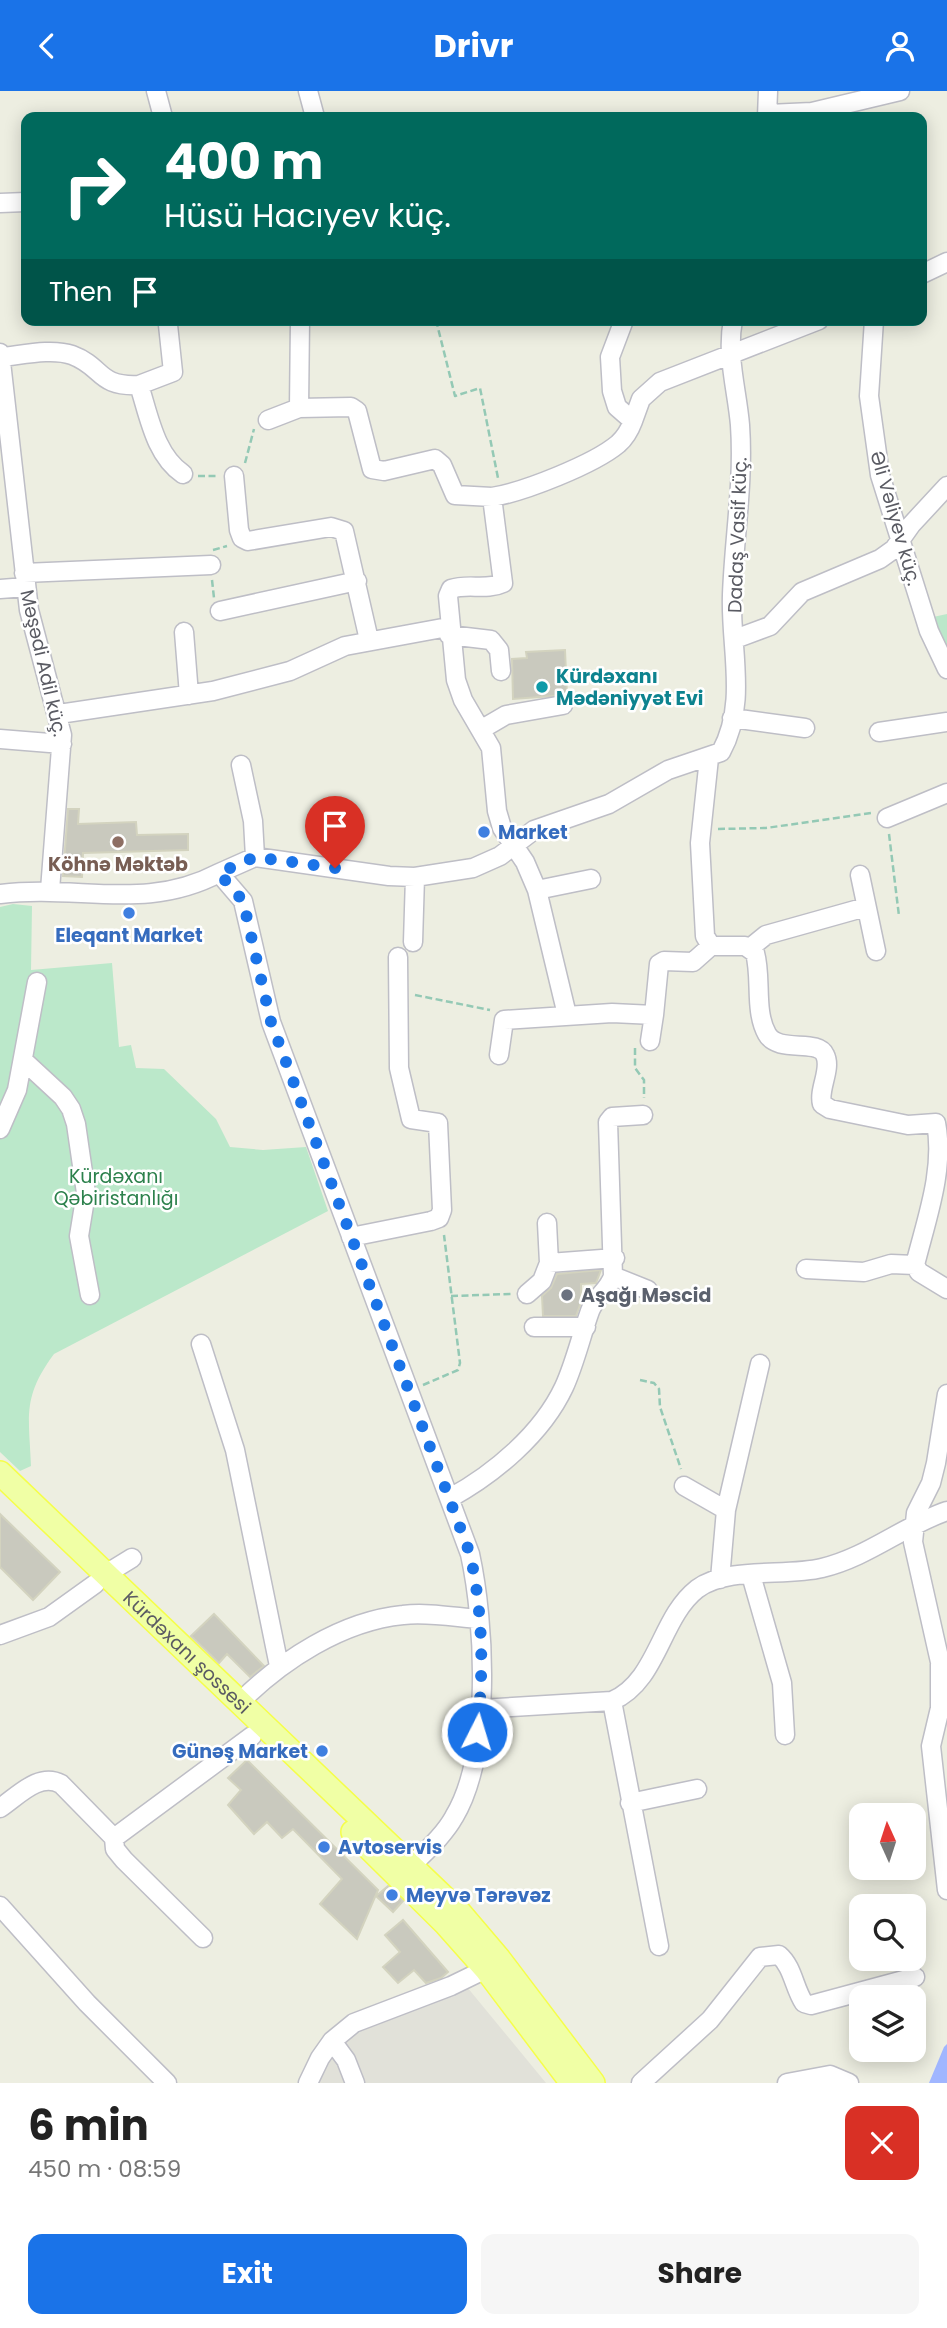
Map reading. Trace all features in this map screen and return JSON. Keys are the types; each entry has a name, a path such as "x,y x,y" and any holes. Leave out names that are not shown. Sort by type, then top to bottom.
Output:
{"main road":[{"name":"Kürdəxanı şossesi","path":"0,1473 253,1736 406,1871 486,1969 572,2083"},
{"name":"Kürdəxanı şossesi","path":"0,1494 239,1703 406,1871 499,1959 593,2083"}],"street":[{"path":"156,91 162,112"},
{"path":"308,91 314,112"},
{"path":"767,112 768,91"},
{"path":"812,112 900,91"},
{"path":"0,202 21,202"},
{"path":"927,272 947,262"},
{"path":"0,355 72,355 107,382 120,386 139,385 173,372 168,326"},
{"path":"299,408 300,326"},
{"path":"622,326 610,358 612,391 617,407 634,421"},
{"name":"Dadaş Vasif küç.","path":"711,946 703,926 700,827 709,758 721,752 732,718 738,678 732,594 741,465 736,383 729,354 732,326"},
{"path":"268,419 299,408 351,407 357,411 372,469 384,471 435,459 442,465 455,495 497,496 533,486 620,443 634,421 641,399 660,382 803,326"},
{"name":"Əli Vəliyev küç.","path":"874,326 870,417 880,475 929,631 947,669"},
{"name":"Məşədi Adil küç.","path":"0,355 25,580 35,635 59,714 62,744 50,890"},
{"path":"139,385 162,454 171,466 183,474"},
{"path":"234,476 242,538 256,542 338,527 348,538 369,640"},
{"path":"735,639 762,631 802,592 880,559 902,540 947,486"},
{"path":"497,496 503,583 494,587 451,589 448,596 449,631 458,690 491,748 497,811 512,846 526,862 537,890 567,1015"},
{"path":"0,521 19,519"},
{"path":"0,589 25,580 211,565"},
{"path":"220,611 356,581"},
{"path":"59,714 189,695 290,670 345,646 369,640 449,631 491,640 499,650 501,671"},
{"path":"184,632 189,695"},
{"path":"482,729 506,715 563,705"},
{"path":"732,718 806,728"},
{"path":"879,732 947,722"},
{"path":"0,739 62,744"},
{"path":"0,894 50,890 106,896 163,893 195,885 255,857 415,877 481,866 500,856 522,836 553,821 625,797 668,769 709,758"},
{"path":"241,765 253,821 255,857"},
{"path":"887,818 947,793"},
{"path":"219,873 243,901 271,1022 450,1498 470,1554 477,1583 482,1667 475,1756 462,1801 446,1829 406,1871"},
{"path":"860,875 876,951"},
{"path":"413,942 415,877"},
{"path":"537,890 591,879"},
{"path":"650,1041 659,964 669,961 693,962 711,946 750,948 766,935 866,907"},
{"path":"750,948 756,959 762,1020 770,1039 779,1044 819,1049 825,1053 820,1096 822,1104 830,1109 908,1125 942,1120 936,1178 915,1265 919,1272 947,1289"},
{"path":"351,1237 439,1218 442,1210 440,1128 433,1121 415,1120 409,1115 399,1068 396,996 398,957"},
{"path":"0,1129 18,1090 37,982"},
{"path":"499,1055 503,1020 567,1015 654,1015"},
{"path":"23,1060 63,1097 76,1124 86,1193 79,1236 90,1295"},
{"path":"450,1498 489,1474 554,1405 564,1387 591,1310 611,1284 614,1267 608,1122 612,1117 643,1115"},
{"path":"527,1294 542,1281 549,1263 547,1223"},
{"path":"549,1263 614,1267 648,1290"},
{"path":"806,1269 864,1272 891,1264 915,1265"},
{"path":"534,1327 586,1327"},
{"path":"201,1344 235,1450 279,1666"},
{"path":"720,1579 726,1510 760,1364"},
{"path":"947,1394 936,1463 914,1525 917,1571 941,1673 940,1708 931,1745 940,1765 947,1890"},
{"path":"684,1486 726,1510"},
{"path":"480,1709 612,1701 625,1695 638,1682 695,1591 720,1579 823,1567 887,1542 914,1525 947,1511"},
{"path":"0,1635 50,1617 132,1558"},
{"path":"751,1575 782,1683 785,1735"},
{"path":"239,1703 279,1666 365,1621 406,1614 479,1619"},
{"path":"612,1701 659,1946"},
{"path":"114,1838 253,1736"},
{"path":"0,1808 41,1780 51,1778 61,1784 114,1838 115,1849 124,1860 203,1938"},
{"path":"630,1803 697,1789"},
{"path":"0,1906 87,2003 167,2083"},
{"path":"641,2083 710,2019 760,1957 779,1955 786,1962 804,2003 811,2005 915,1977"},
{"path":"308,2083 332,2041 354,2023 458,1983 486,1969"},
{"path":"332,2041 346,2060 355,2083"},
{"path":"787,2083 830,2075 849,2083"}],"path":[{"path":"438,326 455,396 480,389 497,496"},
{"path":"700,827 736,830 766,828 879,813 887,818 898,916"},
{"path":"396,996 434,997 491,1010 503,1020"},
{"path":"643,1115 644,1080 635,1067 635,1044 638,1041 650,1041"},
{"path":"410,1390 458,1370 451,1296 439,1218"},
{"path":"451,1296 527,1294"},
{"path":"640,1380 654,1383 659,1389 660,1407 684,1486"}],"shaded area":[{"path":"467,1987 546,2083 315,2083 321,2069 348,2033"}],"green space":[{"path":"947,614 947,651 933,617"},
{"name":"Kürdəxanı Qəbiristanlığı","path":"13,904 32,906 31,970 112,963 119,1047 131,1045 136,1068 164,1069 216,1119 230,1147 263,1150 306,1147 328,1211 54,1354 32,1395 29,1420 31,1466 20,1471 0,1452 0,907"}],"water":[{"path":"947,2044 947,2083 929,2083 944,2047"}],"building":[{"path":"565,650 567,695 513,699 512,659 527,658 526,652"},
{"path":"68,809 79,809 78,824 136,822 137,835 188,834 188,850 83,853 82,877 63,876"},
{"path":"601,1270 596,1283 581,1284 581,1302 576,1316 543,1316 542,1296 551,1288 557,1274"},
{"path":"0,1514 60,1572 33,1600 0,1567"},
{"path":"214,1614 264,1666 250,1677 227,1654 219,1663 191,1636"},
{"path":"247,1760 378,1890 357,1939 320,1904 342,1879 293,1829 282,1838 267,1822 254,1834 228,1805 241,1790 228,1778"},
{"path":"388,1886 403,1901 393,1912 376,1896"},
{"path":"403,1920 448,1972 441,1978 426,1983 414,1970 398,1983 383,1967 400,1952 385,1935"}],"place":[{"name":"Kürdəxanı Mədəniyyət Evi","path":"542,687"},
{"name":"Market","path":"484,832"},
{"name":"Köhnə Məktəb","path":"118,842"},
{"name":"Eleqant Market","path":"129,913"},
{"name":"Aşağı Məscid","path":"567,1295"},
{"name":"Günəş Market","path":"322,1751"},
{"name":"Avtoservis","path":"324,1847"},
{"name":"Meyvə Tərəvəz","path":"392,1895"}],"route":[{"path":"335,868 255,857 237,862 219,873 237,890 243,901 271,1022 470,1554 477,1583 482,1667 477,1732"}]}
